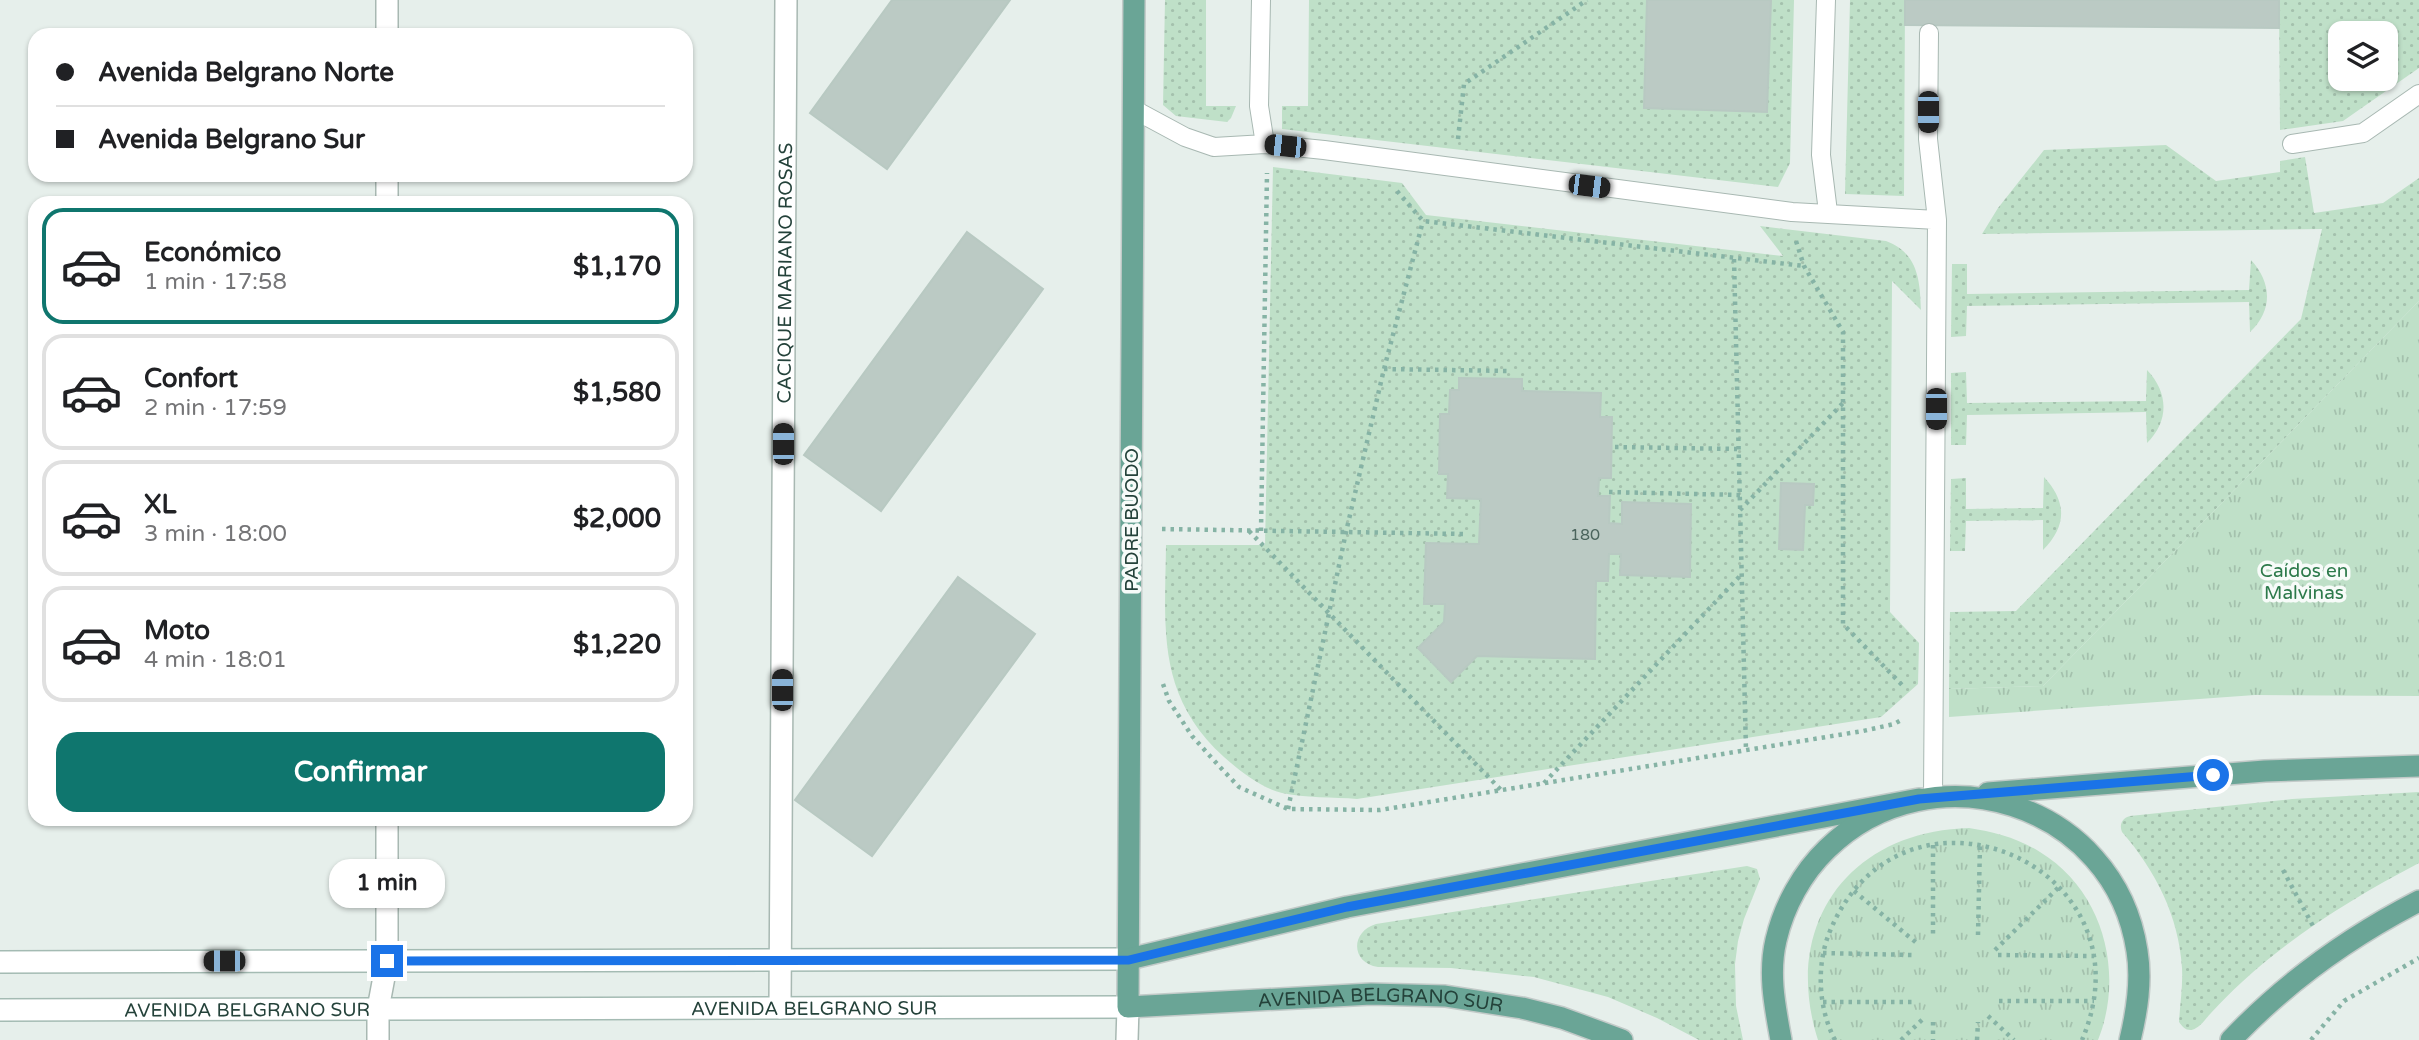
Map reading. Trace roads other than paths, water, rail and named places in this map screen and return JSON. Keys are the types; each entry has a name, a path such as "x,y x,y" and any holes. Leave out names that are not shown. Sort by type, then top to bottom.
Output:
{"main road":[{"path":"387,0 387,28"},
{"name":"CACIQUE MARIANO ROSAS","path":"780,1008 786,0"},
{"name":"PADRE BUODO","path":"1127,1040 1134,0"},
{"path":"0,962 1129,960 1347,907 1934,797 2265,771 2419,766"},
{"path":"1781,1038 1773,993 1772,972 1776,941 1785,911 1817,858 1839,837 1882,811 1934,797 1978,797 2016,806 2061,829 2084,848 2103,870 2122,904 2137,950 2141,1040"},
{"path":"378,1040 378,1009 387,961 387,826"},
{"path":"2231,1040 2288,987 2328,955 2409,912 2419,901"},
{"path":"2130,1040 2137,1010 2139,981"},
{"name":"AVENIDA BELGRANO SUR","path":"0,1010 1128,1007 1371,994 1445,996 1522,1007 1602,1031 1622,1040"}],"lane":[{"path":"1261,0 1259,106 1265,144"},
{"path":"1826,0 1821,155 1828,212"},
{"path":"1929,33 1928,139 1937,220 1934,797"},
{"path":"2292,144 2362,133 2419,94"},
{"path":"1133,109 1185,137 1214,147 1265,144 1792,212 1937,220"}],"park label":[{"name":"Caídos en Malvinas","path":"2304,581"}]}
